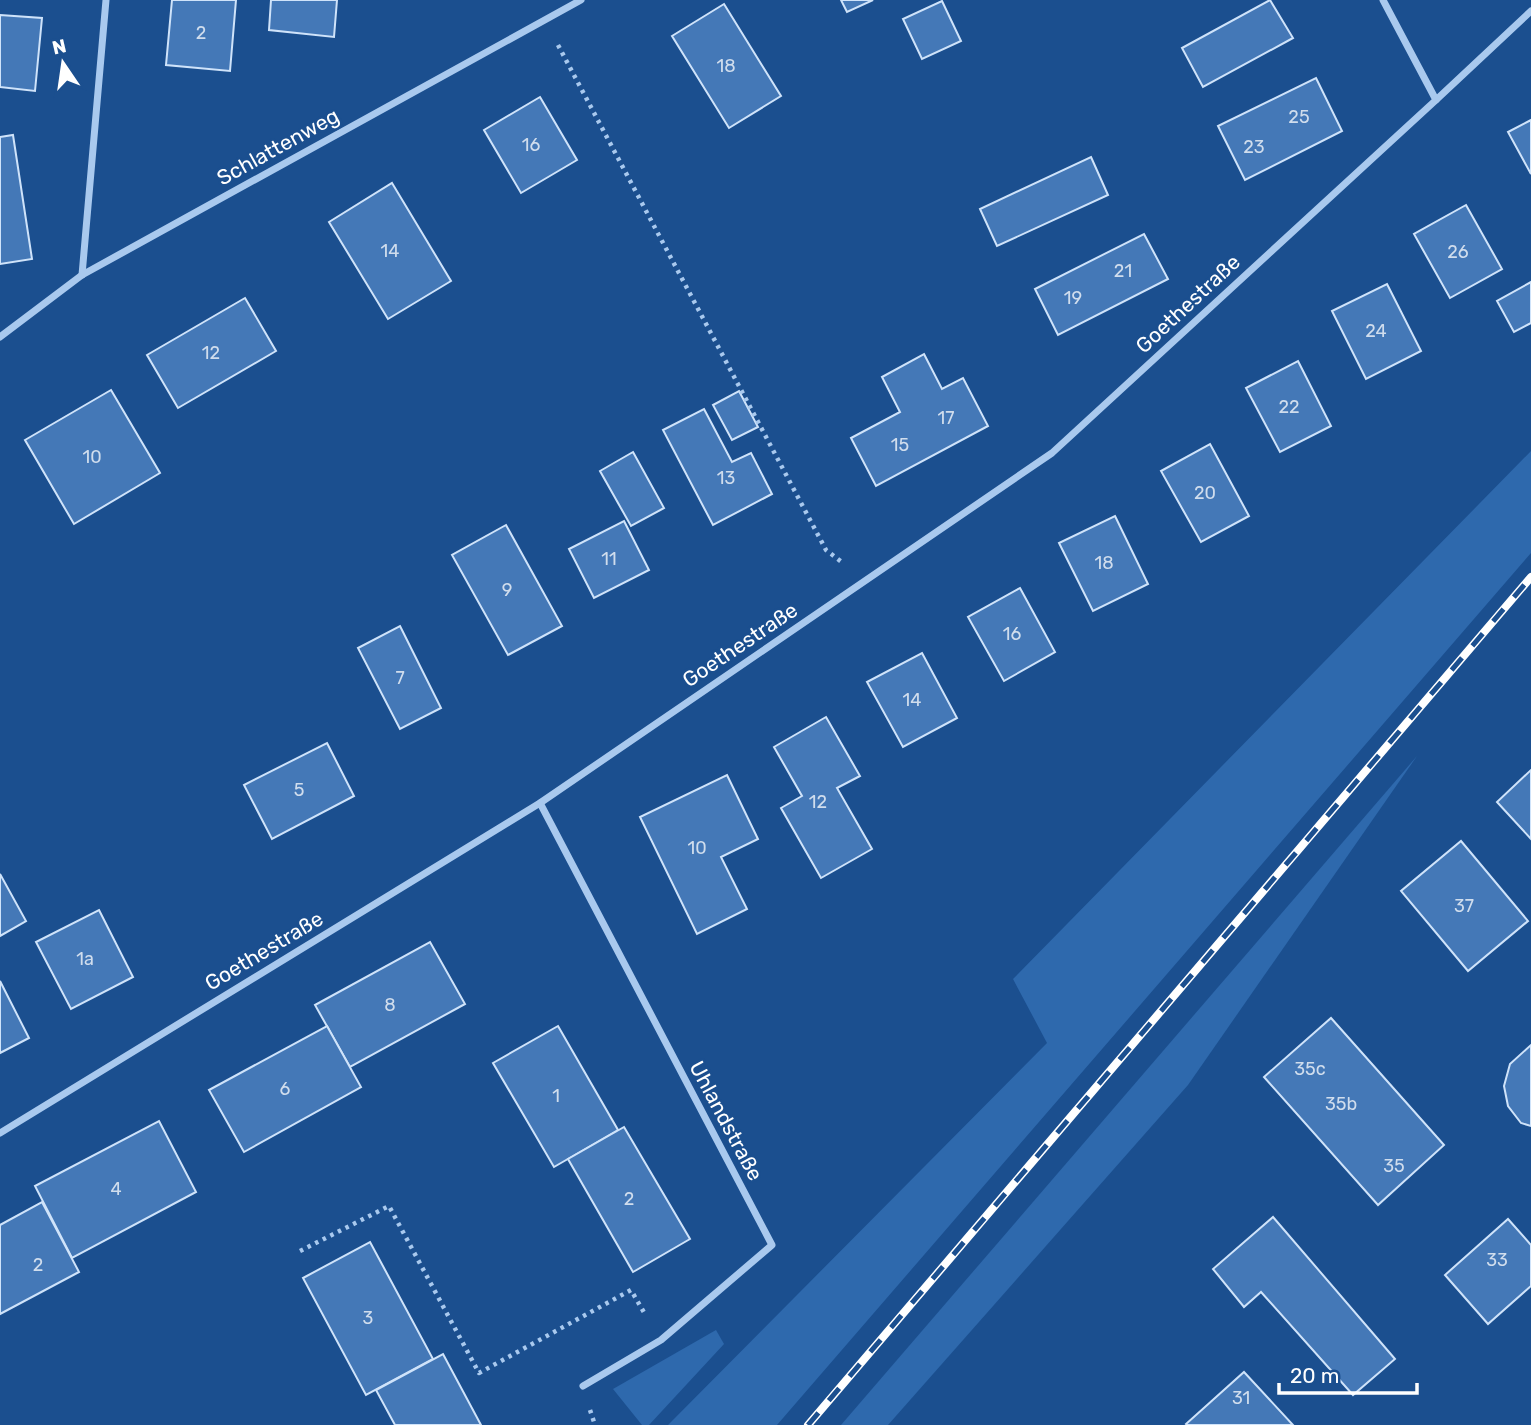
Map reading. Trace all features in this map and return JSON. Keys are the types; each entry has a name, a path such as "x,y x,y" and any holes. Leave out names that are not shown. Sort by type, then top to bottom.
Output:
{"street":[{"path":"82,275 106,0"},
{"name":"Schlattenweg","path":"0,337 82,275 581,0"},
{"path":"1383,0 1436,100"},
{"name":"Goethestraße","path":"0,1133 540,803 1052,453 1531,12"},
{"name":"Uhlandstraße","path":"540,803 772,1245 662,1340 583,1386"}],"path":[{"path":"545,20 825,550 866,581"},
{"path":"300,1251 389,1206 479,1373 631,1290 662,1340"}],"shaded area":[{"path":"1531,451 1531,553 777,1425 668,1425 1047,1043 1013,979"},
{"path":"1417,756 1188,1085 888,1425 841,1425"},
{"path":"716,1330 724,1344 649,1425 642,1425 613,1389"}],"building":[{"path":"172,0 236,0 230,71 166,65"},
{"path":"271,0 337,0 334,37 269,30"},
{"path":"841,0 873,0 847,12"},
{"path":"1270,0 1293,38 1203,87 1182,48"},
{"path":"942,1 961,41 922,59 903,19"},
{"path":"724,4 781,96 729,128 672,36"},
{"path":"0,15 42,18 35,91 0,87"},
{"path":"1316,78 1342,131 1245,180 1218,126"},
{"path":"540,97 577,160 521,193 484,130"},
{"path":"1531,120 1531,174 1508,132"},
{"path":"13,135 32,259 0,264 0,137"},
{"path":"1091,157 1108,195 997,246 980,209"},
{"path":"392,183 451,281 388,319 329,222"},
{"path":"1466,205 1502,269 1450,298 1414,234"},
{"path":"1144,234 1168,279 1058,335 1035,289"},
{"path":"1531,282 1531,323 1514,332 1497,301"},
{"path":"1387,284 1421,351 1366,379 1332,311"},
{"path":"245,298 276,351 178,408 147,355"},
{"path":"924,354 942,389 963,378 988,426 876,486 851,438 900,412 882,377"},
{"path":"1298,361 1331,426 1280,452 1246,388"},
{"path":"111,390 160,473 74,524 25,440"},
{"path":"739,391 758,427 732,440 713,405"},
{"path":"704,409 732,462 751,453 772,494 713,525 663,430"},
{"path":"1210,444 1249,516 1201,542 1161,471"},
{"path":"633,452 664,508 631,526 600,471"},
{"path":"1115,516 1148,584 1093,611 1059,543"},
{"path":"624,521 649,570 594,598 569,549"},
{"path":"506,525 562,626 508,655 452,555"},
{"path":"1020,588 1055,652 1004,681 968,617"},
{"path":"400,626 441,708 400,729 358,648"},
{"path":"922,653 957,718 903,747 867,682"},
{"path":"826,717 860,776 837,788 872,849 821,878 781,808 802,796 774,747"},
{"path":"327,743 354,796 272,839 244,785"},
{"path":"1531,770 1531,839 1497,802"},
{"path":"727,775 758,839 721,857 747,909 697,934 640,817"},
{"path":"1461,841 1528,921 1468,971 1401,891"},
{"path":"0,874 26,921 0,936"},
{"path":"99,910 133,977 71,1009 36,942"},
{"path":"430,942 465,1004 350,1067 315,1005"},
{"path":"0,981 29,1038 0,1053"},
{"path":"1331,1018 1444,1145 1378,1205 1264,1077"},
{"path":"327,1026 361,1087 244,1152 209,1090"},
{"path":"558,1026 618,1130 554,1167 493,1063"},
{"path":"1531,1045 1531,1126 1521,1123 1508,1106 1504,1086 1510,1064"},
{"path":"159,1121 196,1192 72,1258 35,1186"},
{"path":"624,1127 690,1239 633,1272 568,1159"},
{"path":"42,1202 79,1272 0,1314 0,1225"},
{"path":"1273,1217 1395,1359 1353,1395 1261,1292 1244,1307 1213,1269"},
{"path":"1508,1219 1531,1245 1531,1286 1488,1324 1445,1275"},
{"path":"370,1242 433,1359 366,1395 303,1278"},
{"path":"443,1354 481,1425 395,1425 376,1390"},
{"path":"1244,1372 1293,1425 1186,1424"}],"railway":[{"path":"808,1425 1531,577"}]}
